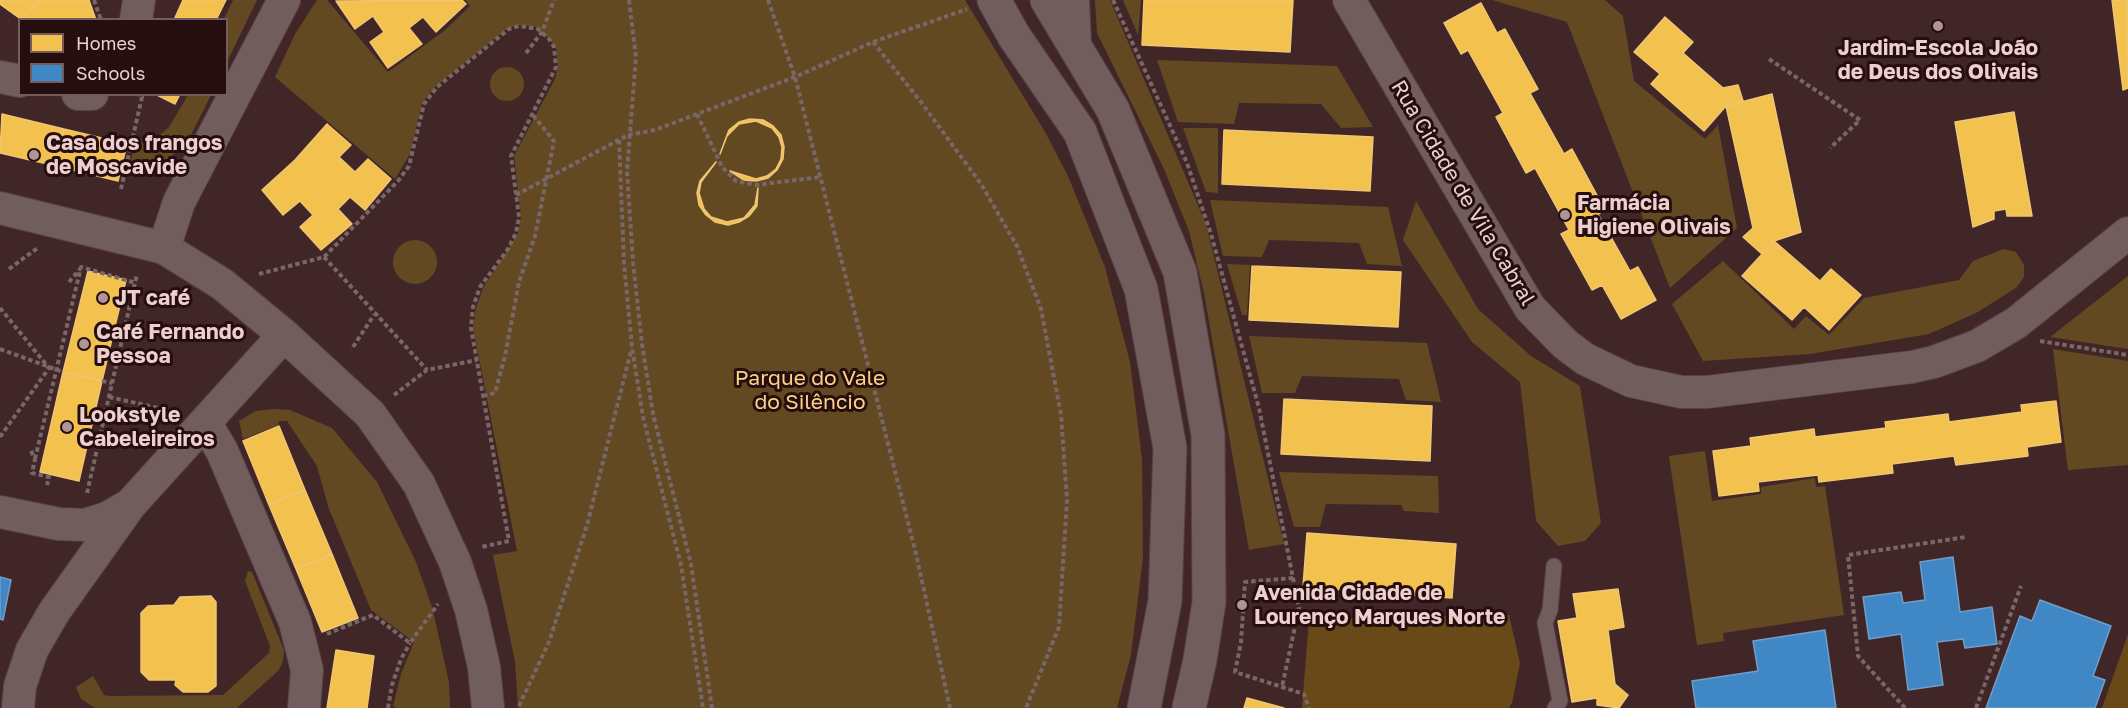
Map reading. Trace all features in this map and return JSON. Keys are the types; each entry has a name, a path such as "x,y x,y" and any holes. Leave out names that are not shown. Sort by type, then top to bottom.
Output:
{"street":[{"path":"136,18 139,0"},
{"path":"164,248 179,202 284,0"},
{"path":"1011,0 1014,36"},
{"path":"1047,0 1075,43 1113,110 1180,272 1206,423 1209,602 1200,660 1189,708"},
{"path":"1073,0 1075,43"},
{"name":"Rua Cidade de Vila Cabral","path":"1349,0 1530,308 1572,349 1608,371 1631,381 1672,391 1707,392 1912,367 1934,362 1977,346 2016,323 2128,233"},
{"path":"984,3 1014,36 1080,132 1141,289 1170,448 1165,601 1144,708"},
{"path":"0,77 18,81"},
{"path":"0,208 164,248 222,284 284,335 370,414 419,484 455,562 471,610 484,667 488,708"},
{"path":"18,708 20,686 32,650 54,612 130,505 195,419 225,399 284,335"},
{"path":"195,419 222,451 296,622 307,670 304,708"},
{"path":"0,512 60,524 86,525 107,518 130,505"}],"lane":[{"path":"1554,566 1550,610 1545,623 1560,701 1555,708"}],"path":[{"path":"94,0 100,18"},
{"path":"526,53 542,32 554,0"},
{"path":"629,0 636,57 628,135 627,171 633,262 642,344 653,414 691,564 712,708"},
{"path":"768,0 795,77 916,554 950,708"},
{"path":"1113,0 1186,163 1211,234 1259,408 1299,608 1282,687"},
{"path":"516,195 628,135 655,130 795,77 873,42 984,3"},
{"path":"259,274 324,256 398,181 409,166 421,113 430,94 508,29 528,27 542,32 554,47 556,67 512,156 519,217 516,233 480,287 473,307 471,328 508,541 480,548"},
{"path":"873,42 921,102 981,184 1017,246 1041,309 1061,414 1067,500 1059,627 1026,708"},
{"path":"1769,59 1860,120 1830,148"},
{"path":"121,189 141,96"},
{"path":"483,396 495,393 505,356 519,282 535,236 554,141 532,114"},
{"path":"697,114 722,166 736,181 756,185 820,177"},
{"path":"619,140 624,263 632,347 643,417 681,566 703,708"},
{"path":"9,269 39,247"},
{"path":"324,256 427,370"},
{"path":"69,282 81,267"},
{"path":"81,267 136,283"},
{"path":"47,485 49,477 32,473 81,267"},
{"path":"87,494 138,274"},
{"path":"0,308 50,368"},
{"path":"353,347 375,315"},
{"path":"2038,341 2128,355"},
{"path":"518,708 549,642 587,525 632,347"},
{"path":"0,349 63,372"},
{"path":"394,394 427,370 477,360"},
{"path":"0,437 50,368"},
{"path":"102,381 112,383"},
{"path":"109,397 195,419"},
{"path":"31,451 35,459"},
{"path":"1905,708 1858,656 1848,555 1966,537"},
{"path":"1293,578 1245,582 1241,642 1235,672 1304,694 1309,708"},
{"path":"1976,708 2021,586"},
{"path":"388,708 392,685 401,659 439,603"},
{"path":"317,639 373,615 411,643"}],"green space":[{"path":"233,0 257,0 228,60 228,18 224,18"},
{"name":"Parque do Vale do Silêncio","path":"317,0 327,0 388,72 444,31 470,6 465,0 965,0 1045,132 1068,176 1105,267 1130,362 1142,459 1143,557 1131,655 1117,708 518,708 515,662 493,555 517,551 473,328 476,308 483,288 518,233 521,217 514,156 555,79 558,67 556,47 538,27 519,25 508,28 436,86 422,103 410,154 395,179 275,77 295,34"},
{"path":"1095,0 1110,0 1206,224 1284,544 1249,550 1204,293 1189,231 1164,169 1097,33"},
{"path":"1123,0 1141,0 1138,35"},
{"path":"1492,0 1605,0 1623,16 1634,81 1705,139 1718,125 1737,228 1670,288 1567,22"},
{"path":"1157,60 1337,66 1373,127 1341,128 1321,104 1239,103 1234,124 1178,122"},
{"path":"507,67 519,72 524,84 519,96 507,101 495,96 490,84 495,72"},
{"path":"187,96 210,96 188,141 169,158 156,163 130,164 135,143 142,139 155,139 169,127"},
{"path":"1183,128 1218,128 1218,193 1206,192"},
{"path":"1210,200 1388,207 1402,266 1367,264 1359,243 1269,240 1262,257 1223,256"},
{"path":"1416,201 1478,309 1531,356 1580,386 1601,523 1585,541 1558,546 1536,521 1520,382 1472,342 1403,240"},
{"path":"415,240 431,246 437,262 431,278 415,284 399,278 393,262 399,246"},
{"path":"2004,249 2016,252 2024,265 2024,277 2017,287 1978,312 1929,334 1810,354 1703,361 1672,304 1723,261 1794,329 1806,316 1829,335 1864,298 1959,280 1973,261"},
{"path":"1227,264 1250,265 1247,315 1242,315"},
{"path":"2128,276 2128,349 2050,337"},
{"path":"1249,336 1427,343 1441,402 1406,400 1399,379 1302,376 1295,393 1262,393"},
{"path":"2053,349 2128,361 2128,465 2068,470"},
{"path":"290,410 332,428 377,482 416,562 432,607 449,682 450,708 397,708 393,706 401,674 414,642 371,610 329,509 317,466 287,421 279,421 278,425 243,439 239,421 256,411"},
{"path":"1705,451 1712,501 1761,494 1761,487 1815,478 1816,487 1825,486 1844,615 1723,633 1724,641 1697,645 1669,456"},
{"path":"1279,472 1438,476 1439,513 1404,511 1401,505 1326,504 1320,527 1294,527"},
{"path":"248,571 252,572 284,650 279,670 237,708 95,708 81,699 76,687 93,676 104,695 109,696 223,695 269,653 270,646 245,581"}],"shaded area":[{"path":"1509,615 1520,663 1509,708 1302,708 1309,619"},
{"path":"2128,634 2128,708 2102,708"}],"building: Homes":[{"path":"0,0 39,0 24,18 19,18 0,4"},
{"path":"39,0 89,0 95,18 24,18"},
{"path":"183,0 226,0 217,18 175,18"},
{"path":"462,0 466,4 436,32 423,17 409,28 422,44 388,68 370,42 384,32 373,16 355,29 336,1"},
{"path":"1144,0 1293,0 1290,52 1142,45"},
{"path":"2112,0 2128,0 2128,88 2123,90"},
{"path":"1481,3 1497,33 1505,29 1538,89 1530,93 1564,154 1572,149 1605,210 1598,214 1630,271 1638,267 1656,300 1621,319 1602,285 1592,290 1561,234 1569,230 1535,168 1526,173 1496,117 1503,113 1468,50 1461,54 1444,23"},
{"path":"1665,17 1693,42 1683,53 1723,88 1738,85 1743,101 1726,106 1704,131 1651,84 1660,74 1634,52"},
{"path":"1772,94 1801,232 1774,241 1762,254 1743,237 1753,228 1726,106"},
{"path":"159,96 179,96 175,104"},
{"path":"2014,112 2032,216 2007,216 2006,209 1994,211 1994,219 1973,227 1955,122"},
{"path":"2,114 64,129 56,166 0,153"},
{"path":"750,119 763,120 773,126 781,135 784,147 783,159 777,170 768,178 756,181 744,180 730,171 756,179 767,176 776,169 781,159 782,147 779,137 772,128 756,121 739,124 727,136 720,154 729,130 739,122"},
{"path":"327,124 351,145 339,157 355,172 368,159 391,179 365,210 350,197 338,209 352,224 321,250 300,227 313,215 300,201 283,215 262,190 295,160"},
{"path":"64,129 127,144 118,181 56,166"},
{"path":"1224,130 1373,137 1370,191 1222,184"},
{"path":"716,162 701,182 699,193 704,209 711,217 727,222 744,218 755,205 758,188 757,206 749,216 739,222 728,225 715,222 699,205 697,193 700,181"},
{"path":"1774,241 1820,281 1831,269 1861,295 1829,330 1804,307 1792,320 1742,276"},
{"path":"1252,266 1401,272 1398,327 1249,320"},
{"path":"88,271 126,280 102,381 63,372"},
{"path":"63,372 102,381 79,481 40,472"},
{"path":"1284,399 1432,406 1430,461 1281,454"},
{"path":"2056,401 2061,442 2027,447 2028,456 1956,465 1954,456 1892,464 1893,473 1819,482 1818,475 1758,482 1759,491 1719,496 1713,451 1751,446 1750,438 1814,429 1815,437 1886,428 1885,422 1948,414 1949,422 2022,412 2021,405"},
{"path":"279,426 305,490 269,505 243,441"},
{"path":"305,490 332,554 296,569 269,505"},
{"path":"1307,533 1456,544 1452,598 1303,587"},
{"path":"332,554 358,618 322,632 296,569"},
{"path":"1618,589 1624,627 1608,630 1615,684 1628,695 1619,708 1597,705 1597,698 1572,702 1558,621 1577,618 1573,594"},
{"path":"211,596 216,602 216,686 208,692 183,692 175,685 176,680 149,680 141,672 141,613 148,606 174,605 180,597"},
{"path":"336,650 374,656 367,708 327,708"},
{"path":"1247,698 1284,708 1244,708"}],"building: Schools":[{"path":"1953,557 1960,612 1992,607 1997,644 1965,648 1963,639 1937,642 1943,685 1908,690 1901,634 1869,639 1863,597 1901,592 1903,603 1925,600 1920,562"},
{"path":"0,577 11,580 3,620 0,619"},
{"path":"2040,600 2111,626 2093,676 2105,680 2095,708 1986,708 2020,616 2032,621"},
{"path":"1825,630 1836,708 1696,708 1692,681 1758,671 1753,641"}],"place":[{"name":"Jardim-Escola João de Deus dos Olivais","path":"1938,26"},
{"name":"Casa dos frangos de Moscavide","path":"34,155"},
{"name":"Farmácia Higiene Olivais","path":"1565,215"},
{"name":"JT café","path":"103,298"},
{"name":"Café Fernando Pessoa","path":"84,344"},
{"name":"Lookstyle Cabeleireiros","path":"67,427"},
{"name":"Avenida Cidade de Lourenço Marques Norte","path":"1242,605"}]}
